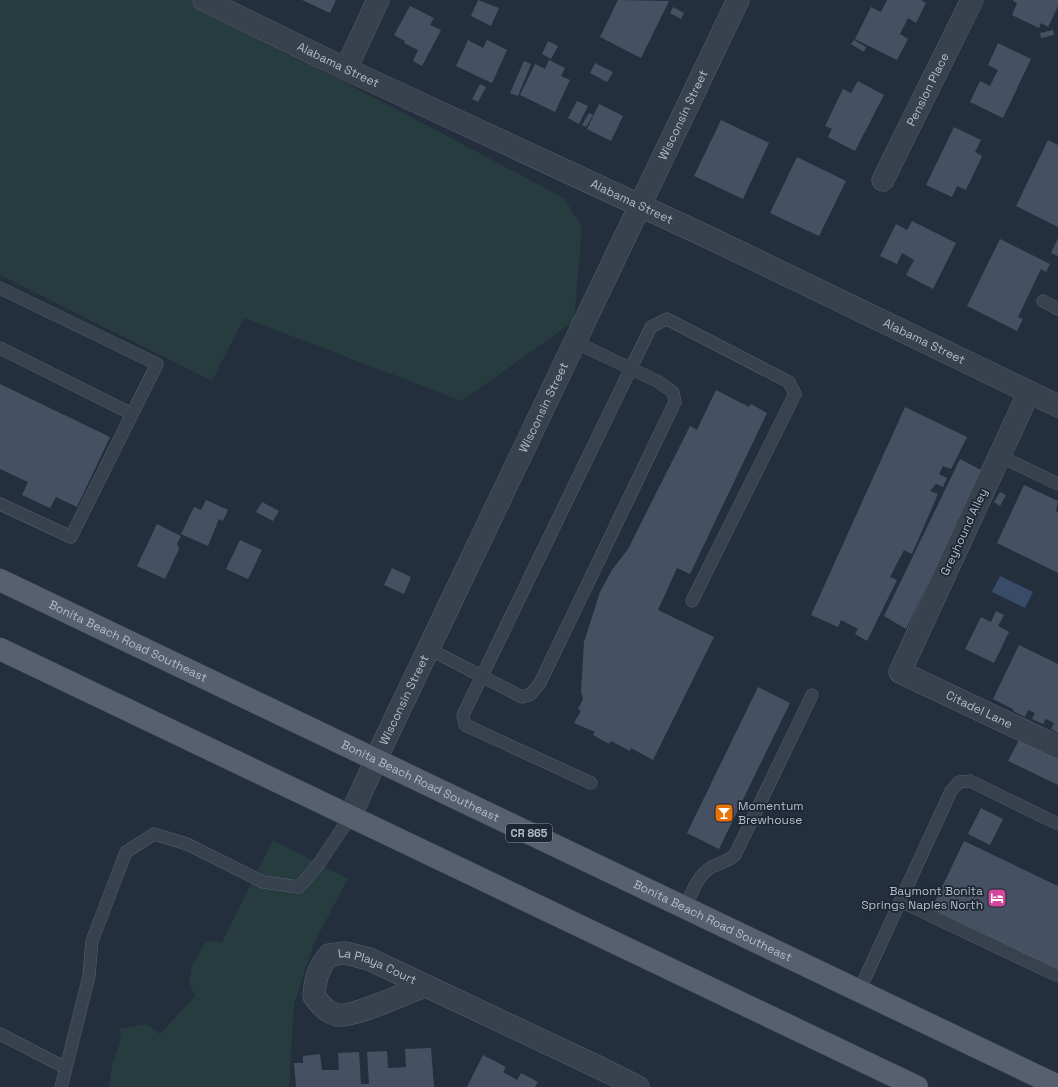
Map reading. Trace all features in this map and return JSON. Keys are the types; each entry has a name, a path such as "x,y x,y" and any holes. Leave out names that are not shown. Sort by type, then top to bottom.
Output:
{"main road":[{"name":"Bonita Beach Road Southeast","path":"0,580 1058,1086"},
{"path":"0,649 917,1087"}],"street":[{"name":"Alabama Street","path":"204,0 346,69 640,207 710,238 1029,392 1057,403"},
{"path":"346,69 378,0"},
{"name":"Wisconsin Street","path":"350,817 428,649 738,0"},
{"name":"Pension Place","path":"884,180 972,0"},
{"name":"Greyhound Alley","path":"900,672 1029,392"},
{"name":"Citadel Lane","path":"900,672 1058,747"},
{"name":"La Playa Court","path":"425,986 638,1087"}],"lane":[{"path":"0,288 157,364 71,538 0,504"},
{"path":"1043,301 1058,309"},
{"path":"591,783 465,725 463,715 632,369 651,327 667,319 789,382 795,394 692,601"},
{"path":"428,649 522,697 531,694 540,683 674,402 673,392 657,381 575,342"},
{"path":"0,348 132,414"},
{"path":"1000,456 1058,484"},
{"path":"685,908 700,878 709,869 728,861 735,855 812,695"},
{"path":"858,991 951,791 959,782 970,781 1058,824"},
{"path":"61,1087 89,976 92,941 126,852 154,834 187,844 263,882 299,887 318,865 350,817"},
{"path":"900,901 1058,976"},
{"path":"0,1034 66,1068"}],"green space":[{"path":"0,0 190,0 564,198 582,227 574,321 462,401 244,318 212,381 0,275"},
{"path":"273,840 348,879 314,943 294,1004 289,1087 109,1087 112,1065 121,1040 119,1029 146,1024 160,1034 195,996 189,981 192,965 205,943 209,941 222,942"}],"water":[{"path":"1000,576 1033,592 1025,608 992,592"}],"building":[{"path":"302,0 336,0 330,13"},
{"path":"478,0 499,8 491,26 471,16"},
{"path":"618,0 669,1 641,58 600,37"},
{"path":"887,0 921,0 926,3 916,23 908,18 900,34 908,39 897,60 855,39 871,7 881,12"},
{"path":"1013,0 1058,0 1058,6 1048,27 1041,23 1039,28 1012,15 1017,3"},
{"path":"410,6 434,18 430,25 441,30 422,66 413,61 418,50 404,43 405,41 394,35"},
{"path":"673,7 684,13 681,19 670,13"},
{"path":"1053,30 1054,35 1041,38 1040,33"},
{"path":"468,40 483,48 487,40 507,50 492,83 456,66"},
{"path":"854,40 866,47 864,52 851,44"},
{"path":"548,41 558,46 551,59 542,54"},
{"path":"998,43 1031,59 1003,118 970,102 980,81 990,86 998,70 988,65"},
{"path":"549,60 565,68 561,76 570,80 555,112 520,95 535,64 545,69"},
{"path":"524,61 531,64 518,96 510,93"},
{"path":"595,63 613,72 607,82 590,73"},
{"path":"858,81 884,95 855,151 828,137 832,129 825,126 843,89 851,93"},
{"path":"480,84 486,87 478,102 472,99"},
{"path":"577,101 588,106 579,124 568,118"},
{"path":"599,104 623,116 611,141 587,129"},
{"path":"589,113 593,115 586,127 582,125"},
{"path":"721,120 769,143 743,199 694,176"},
{"path":"954,127 981,140 975,152 982,156 966,190 957,186 952,197 926,185"},
{"path":"1048,140 1058,145 1058,227 1016,206"},
{"path":"797,157 846,181 819,236 770,213"},
{"path":"912,221 956,243 933,289 906,275 914,260 902,253 897,264 880,256 896,224 907,230"},
{"path":"1058,238 1058,256 1051,253"},
{"path":"1000,239 1050,264 1046,272 1041,269 1018,317 1023,319 1017,331 967,306"},
{"path":"0,384 110,437 77,507 56,497 50,508 22,495 28,482 0,469"},
{"path":"716,390 749,407 751,404 767,413 690,574 677,568 658,610 714,637 653,760 631,748 630,751 611,741 609,744 593,735 595,732 574,723 581,711 578,709 583,699 581,692 584,642 600,592 612,570 628,549 690,426 697,430"},
{"path":"905,407 967,437 951,469 943,466 939,474 947,478 943,487 936,484 930,491 938,494 912,554 904,550 890,577 897,580 867,641 855,634 858,629 841,620 838,627 811,615"},
{"path":"960,459 983,471 906,629 884,616"},
{"path":"1024,485 1058,501 1056,511 1058,512 1058,573 997,543"},
{"path":"1000,492 1006,495 1000,506 994,502"},
{"path":"206,500 228,510 223,521 219,519 208,546 181,534 194,507 201,510"},
{"path":"262,502 279,511 273,521 256,512"},
{"path":"157,524 181,536 177,544 179,549 165,579 137,566"},
{"path":"240,540 262,550 248,579 226,569"},
{"path":"392,568 411,577 404,594 384,585"},
{"path":"996,611 1004,615 998,626 1009,632 994,663 965,649 981,617 991,622"},
{"path":"1019,645 1058,664 1058,733 1051,729 1054,723 1046,719 1043,724 1032,719 1035,713 1028,710 1025,717 993,699"},
{"path":"758,687 790,703 719,849 687,833"},
{"path":"1019,740 1058,759 1058,785 1008,761"},
{"path":"981,808 1003,819 990,845 968,834"},
{"name":"Baymont Bonita Springs Naples North","path":"964,841 1058,886 1058,972 931,910"},
{"path":"431,1048 434,1087 296,1087 294,1063 303,1063 303,1056 320,1054 322,1070 339,1070 338,1053 359,1052 361,1084 369,1084 367,1052 387,1051 388,1068 406,1067 405,1049"},
{"path":"483,1055 506,1067 503,1072 517,1080 521,1073 538,1082 535,1087 467,1087"}],"place":[{"name":"Momentum Brewhouse","path":"724,813"},
{"name":"Baymont Bonita Springs Naples North","path":"997,898"}]}
